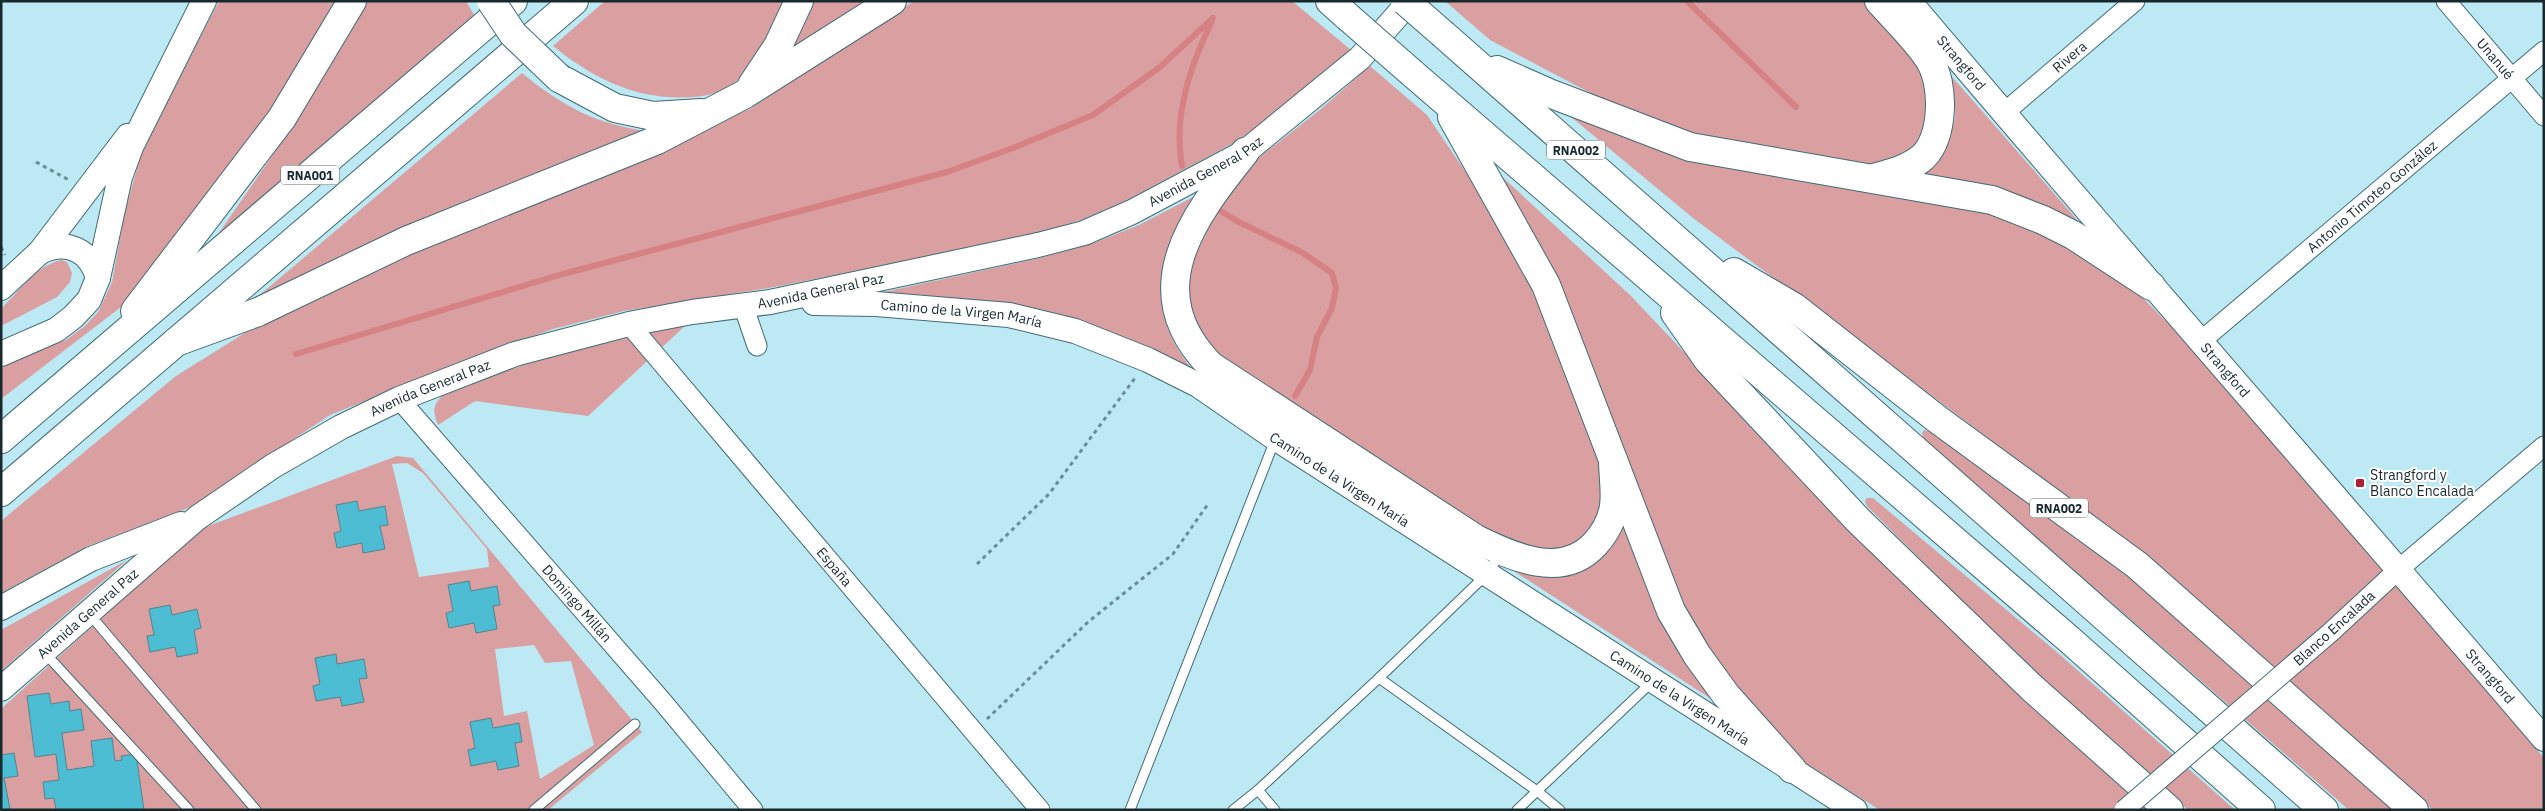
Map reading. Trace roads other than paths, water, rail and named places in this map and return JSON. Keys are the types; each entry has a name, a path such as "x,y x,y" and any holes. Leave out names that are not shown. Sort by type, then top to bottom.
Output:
{"highway":[{"path":"106,350 282,118 352,1"},
{"path":"491,1 513,34 559,78 615,108 653,116 710,112"},
{"name":"RNA001","path":"1,439 513,1"},
{"name":"RNA001","path":"1,492 574,1"},
{"path":"745,94 778,46 799,1"},
{"path":"176,342 258,312 406,241 657,140 745,94 892,1"},
{"name":"RNA002","path":"1405,1 1679,240 2324,810"},
{"path":"1873,179 1905,169 1923,156 1934,140 1940,117 1941,56 1880,1"},
{"path":"1339,9 2071,641 2261,810"},
{"path":"1473,60 1558,96 1690,147 1967,195 2017,209 2073,235 2151,286"},
{"path":"1441,98 1518,232 1546,285 1671,611 1697,655 1726,695 1792,769"},
{"path":"1245,152 1211,194 1182,252 1176,278 1175,302 1182,328 1198,352 1211,366 1476,539 1495,563 1546,564 1568,562 1588,552 1605,533 1614,507 1613,460"},
{"name":"RNA002","path":"1679,240 1794,308 1937,419 2137,565 2414,810"},
{"path":"1648,275 1708,360 1858,520 2030,687 2169,810"}],"street":[{"path":"1,354 56,330 73,317 89,300 98,278 120,177 148,110 204,1"},
{"name":"Avenida General Paz","path":"1,689 43,652 93,618 197,518 273,466 341,427 399,400 515,354 630,324 692,312 770,302 1028,248 1084,232 1132,212 1245,152 1360,58 1410,1"},
{"name":"Strangford","path":"1909,1 1941,56 2005,112 2151,286 2201,341 2544,738"},
{"name":"Rivera","path":"2005,112 2135,1"},
{"name":"Unanué","path":"2446,1 2544,116"},
{"name":"Antonio Timoteo González","path":"2201,341 2544,51"},
{"path":"1,288 40,252 148,110"},
{"path":"40,252 51,247 64,245 76,248 87,256 94,266 98,278"},
{"name":"Camino de la Virgen María","path":"770,302 876,304 1009,315 1075,331 1148,360 1198,385 1275,438 1495,563 1654,680 1855,810"},
{"path":"743,305 757,346"},
{"name":"España","path":"630,324 1040,810"},
{"path":"1179,376 1198,352"},
{"name":"Domingo Millán","path":"399,400 662,701 753,810"},
{"name":"Blanco Encalada","path":"2124,810 2331,632 2399,569 2544,446"},
{"name":"Avenida General Paz","path":"1,608 91,559 197,518"}],"lane":[{"path":"1130,810 1275,438"},
{"path":"1233,810 1258,790 1379,678 1495,563"},
{"path":"93,618 256,810"},
{"path":"43,652 188,810"},
{"path":"1379,678 1537,791 1560,810"},
{"path":"1517,810 1654,680"},
{"path":"534,810 635,724"},
{"path":"1258,790 1275,810"}],"waterway":[{"path":"1687,1 1796,107"},
{"path":"296,354 563,274 947,172 1013,148 1093,115 1160,67 1213,18"},
{"path":"1182,166 1180,128 1185,92 1190,74 1212,21"},
{"path":"1219,210 1237,221 1303,253 1332,273 1336,288 1332,308 1317,337 1310,370 1295,396"}],"place":[{"name":"Strangford y Blanco Encalada","path":"2360,483"}]}
